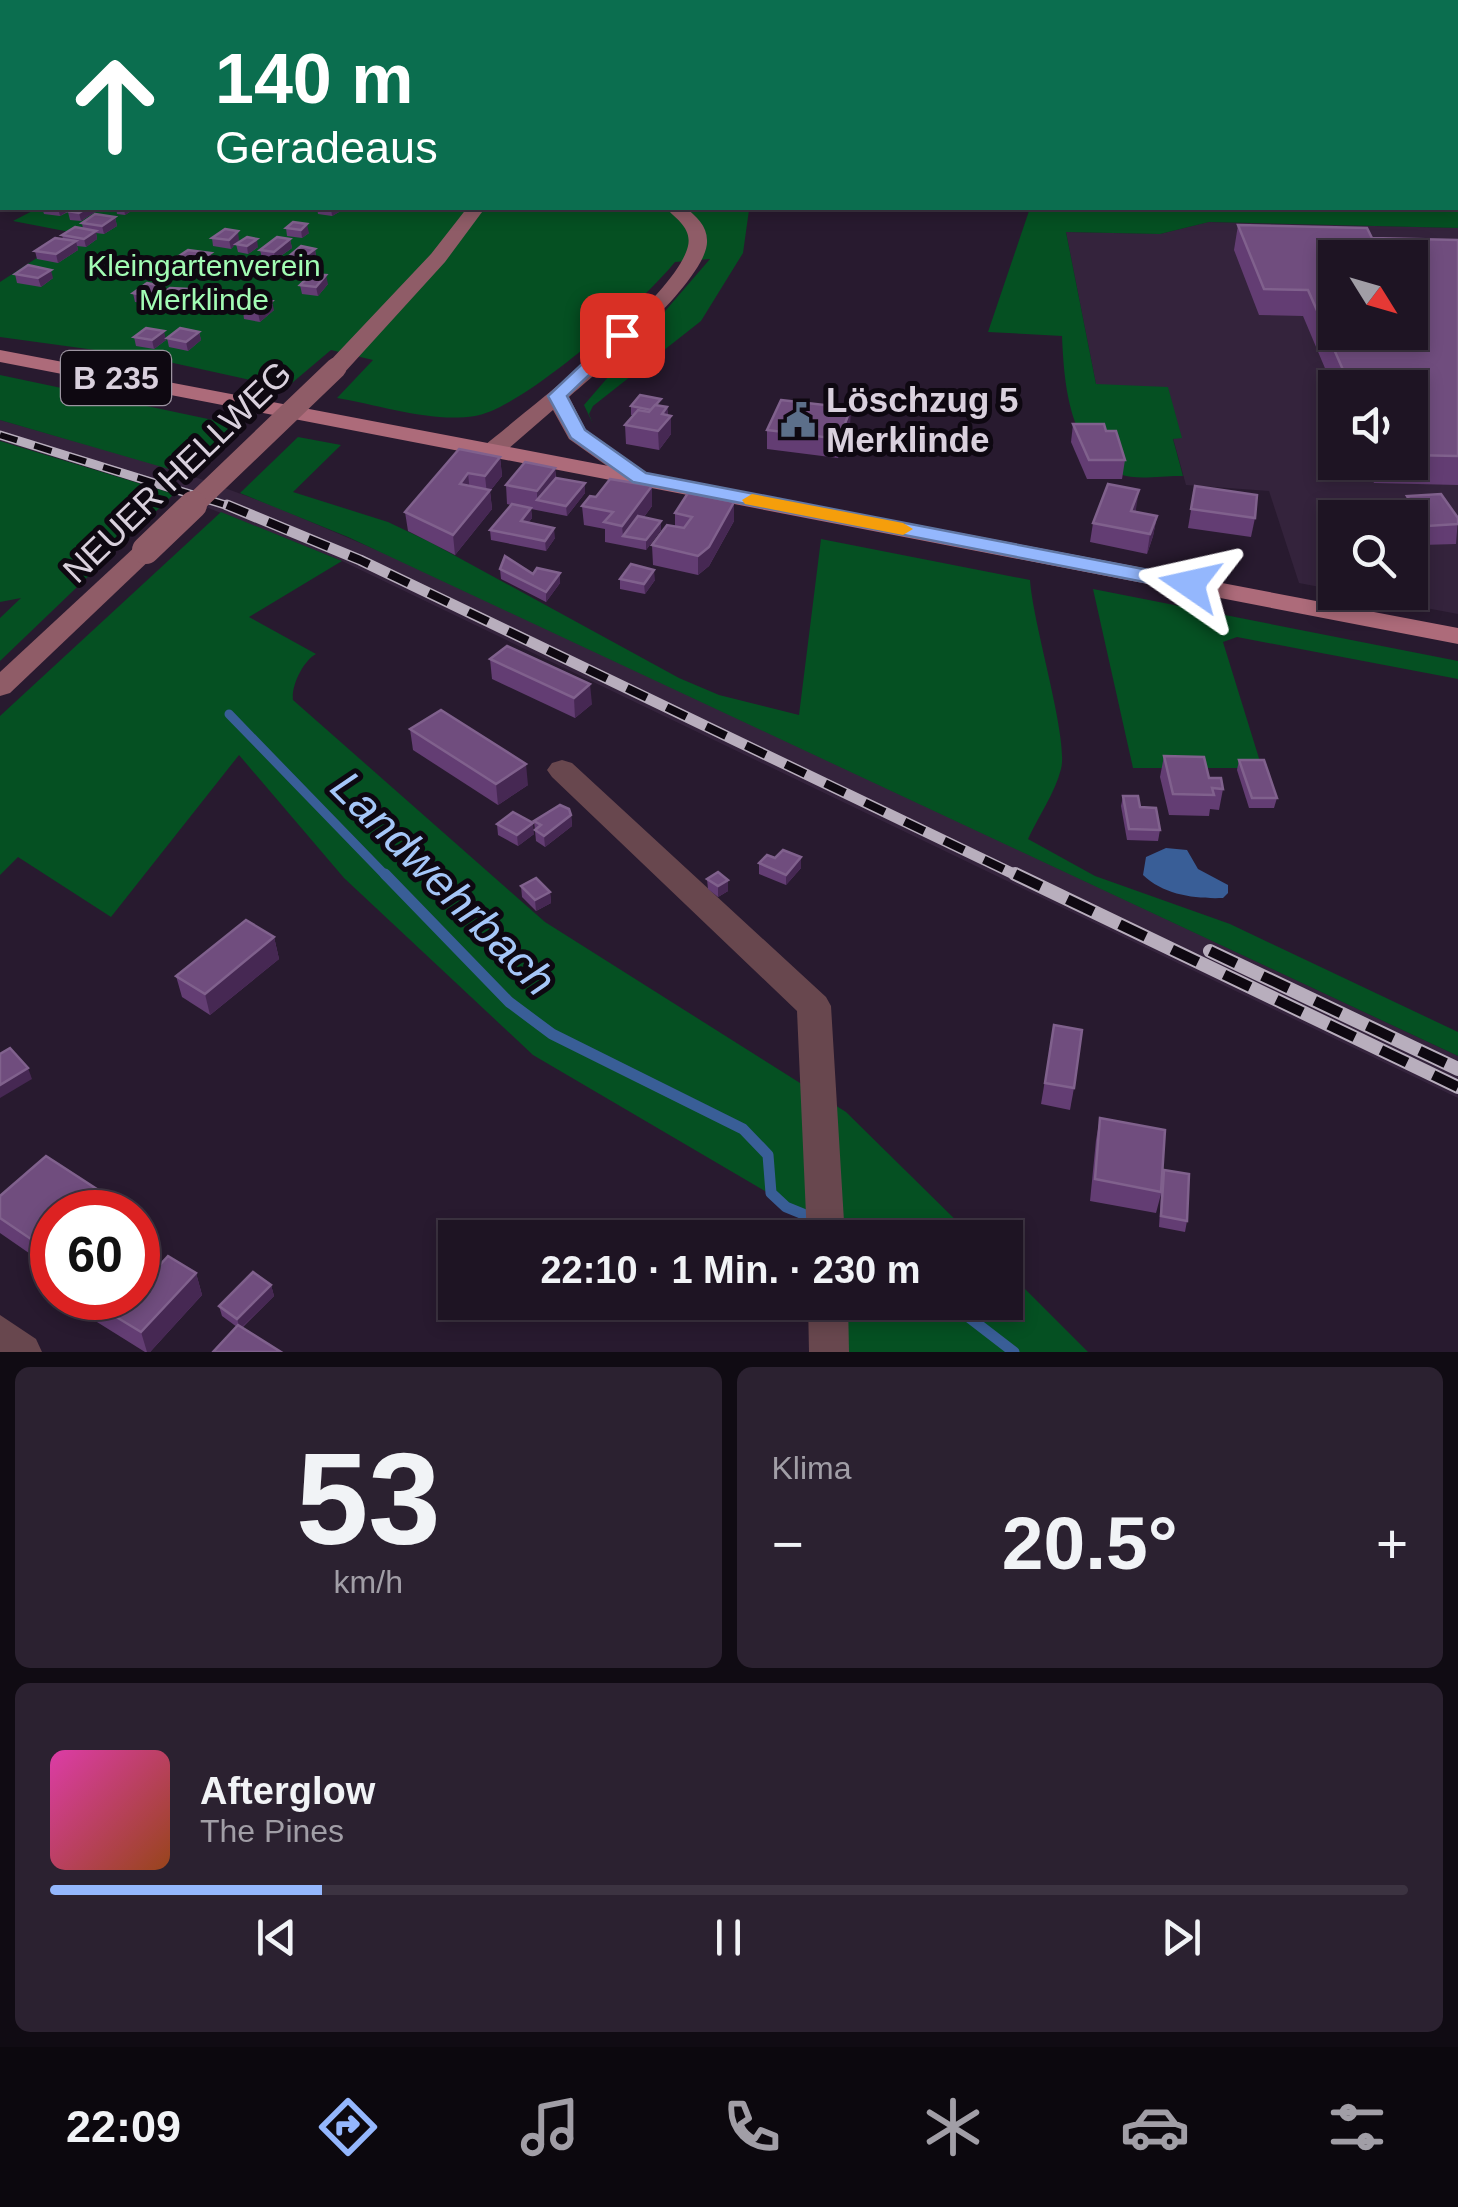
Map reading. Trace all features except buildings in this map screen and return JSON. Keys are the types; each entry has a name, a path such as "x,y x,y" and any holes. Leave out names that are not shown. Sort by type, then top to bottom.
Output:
{"main road":[{"name":"NEUER HELLWEG","path":"438,258 474,210"},
{"name":"NEUER HELLWEG","path":"0,687 336,368 438,258 492,210"},
{"path":"493,450 557,396 688,270 698,242 694,224 677,210"},
{"name":"B 235","path":"0,356 1458,636"},
{"name":"B 235","path":"557,396 577,434 640,478"}],"street":[{"path":"562,770 814,1006 826,1220"},
{"path":"828,1320 829,1352"},
{"path":"0,1333 22,1352"}],"shaded area":[{"path":"1208,222 1458,228 1458,614 1428,608 1428,500 1318,500 1318,587 1299,583 1269,491 1186,485 1173,438 1181,438 1096,384 1066,232 1160,234"},
{"path":"0,420 176,470 276,507 414,566 1458,1056 1458,1098 342,561 158,488 0,441"}],"green space":[{"name":"Kleingartenverein Merklinde","path":"34,210 749,210 743,253 701,321 593,406 589,414 593,424 584,405 710,259 675,262 637,302 551,374 496,409 458,418 337,398 373,360 331,350 286,388 146,357 0,337 0,282 75,233 13,221"},
{"path":"1029,210 1458,210 1458,228 1209,222 1160,234 1066,232 1096,384 1168,387 1182,438 1173,439 1183,476 1127,476 1103,464 1090,450 1080,434 1068,395 1062,336 988,332"},
{"path":"0,375 246,427 193,476 0,420"},
{"path":"298,437 341,445 293,492 388,522 430,542 679,678 719,695 799,715 821,539 1030,580 1062,754 1055,787 1028,839 1095,876 1230,924 1458,1032 1458,1056 348,537 240,493"},
{"path":"0,441 174,494 0,661 0,618 21,598 0,602"},
{"path":"221,512 342,561 249,617 316,654 299,674 293,700 545,922 846,1112 956,1220 815,1220 533,1055 344,878 239,755 111,917 18,857 0,875 0,716"},
{"path":"1093,589 1458,661 1458,679 1237,637 1223,642 1262,768 1133,768"},
{"path":"1023,1287 1088,1352 846,1352 843,1320 1023,1320"}],"water":[{"path":"1166,848 1187,850 1198,869 1228,885 1228,893 1223,898 1191,896 1151,882 1143,875 1146,857"}],"waterway":[{"name":"Landwehrbach","path":"229,714 387,877"},
{"name":"Landwehrbach","path":"385,874 509,1002 552,1034 743,1129 768,1155 771,1193 786,1207 813,1218"},
{"name":"Landwehrbach","path":"972,1320 1014,1352"}],"railway":[{"path":"0,435 232,507"},
{"path":"227,505 232,507"},
{"path":"232,507 360,560 1020,877"},
{"path":"1015,874 1458,1087"},
{"path":"1210,951 1458,1069"}],"slow traffic":[{"path":"752,500 903,529"}],"place":[{"name":"Löschzug 5 Merklinde","path":"798,420"}],"route":[{"path":"622,335 557,396 577,434 640,478 1190,584"}]}
